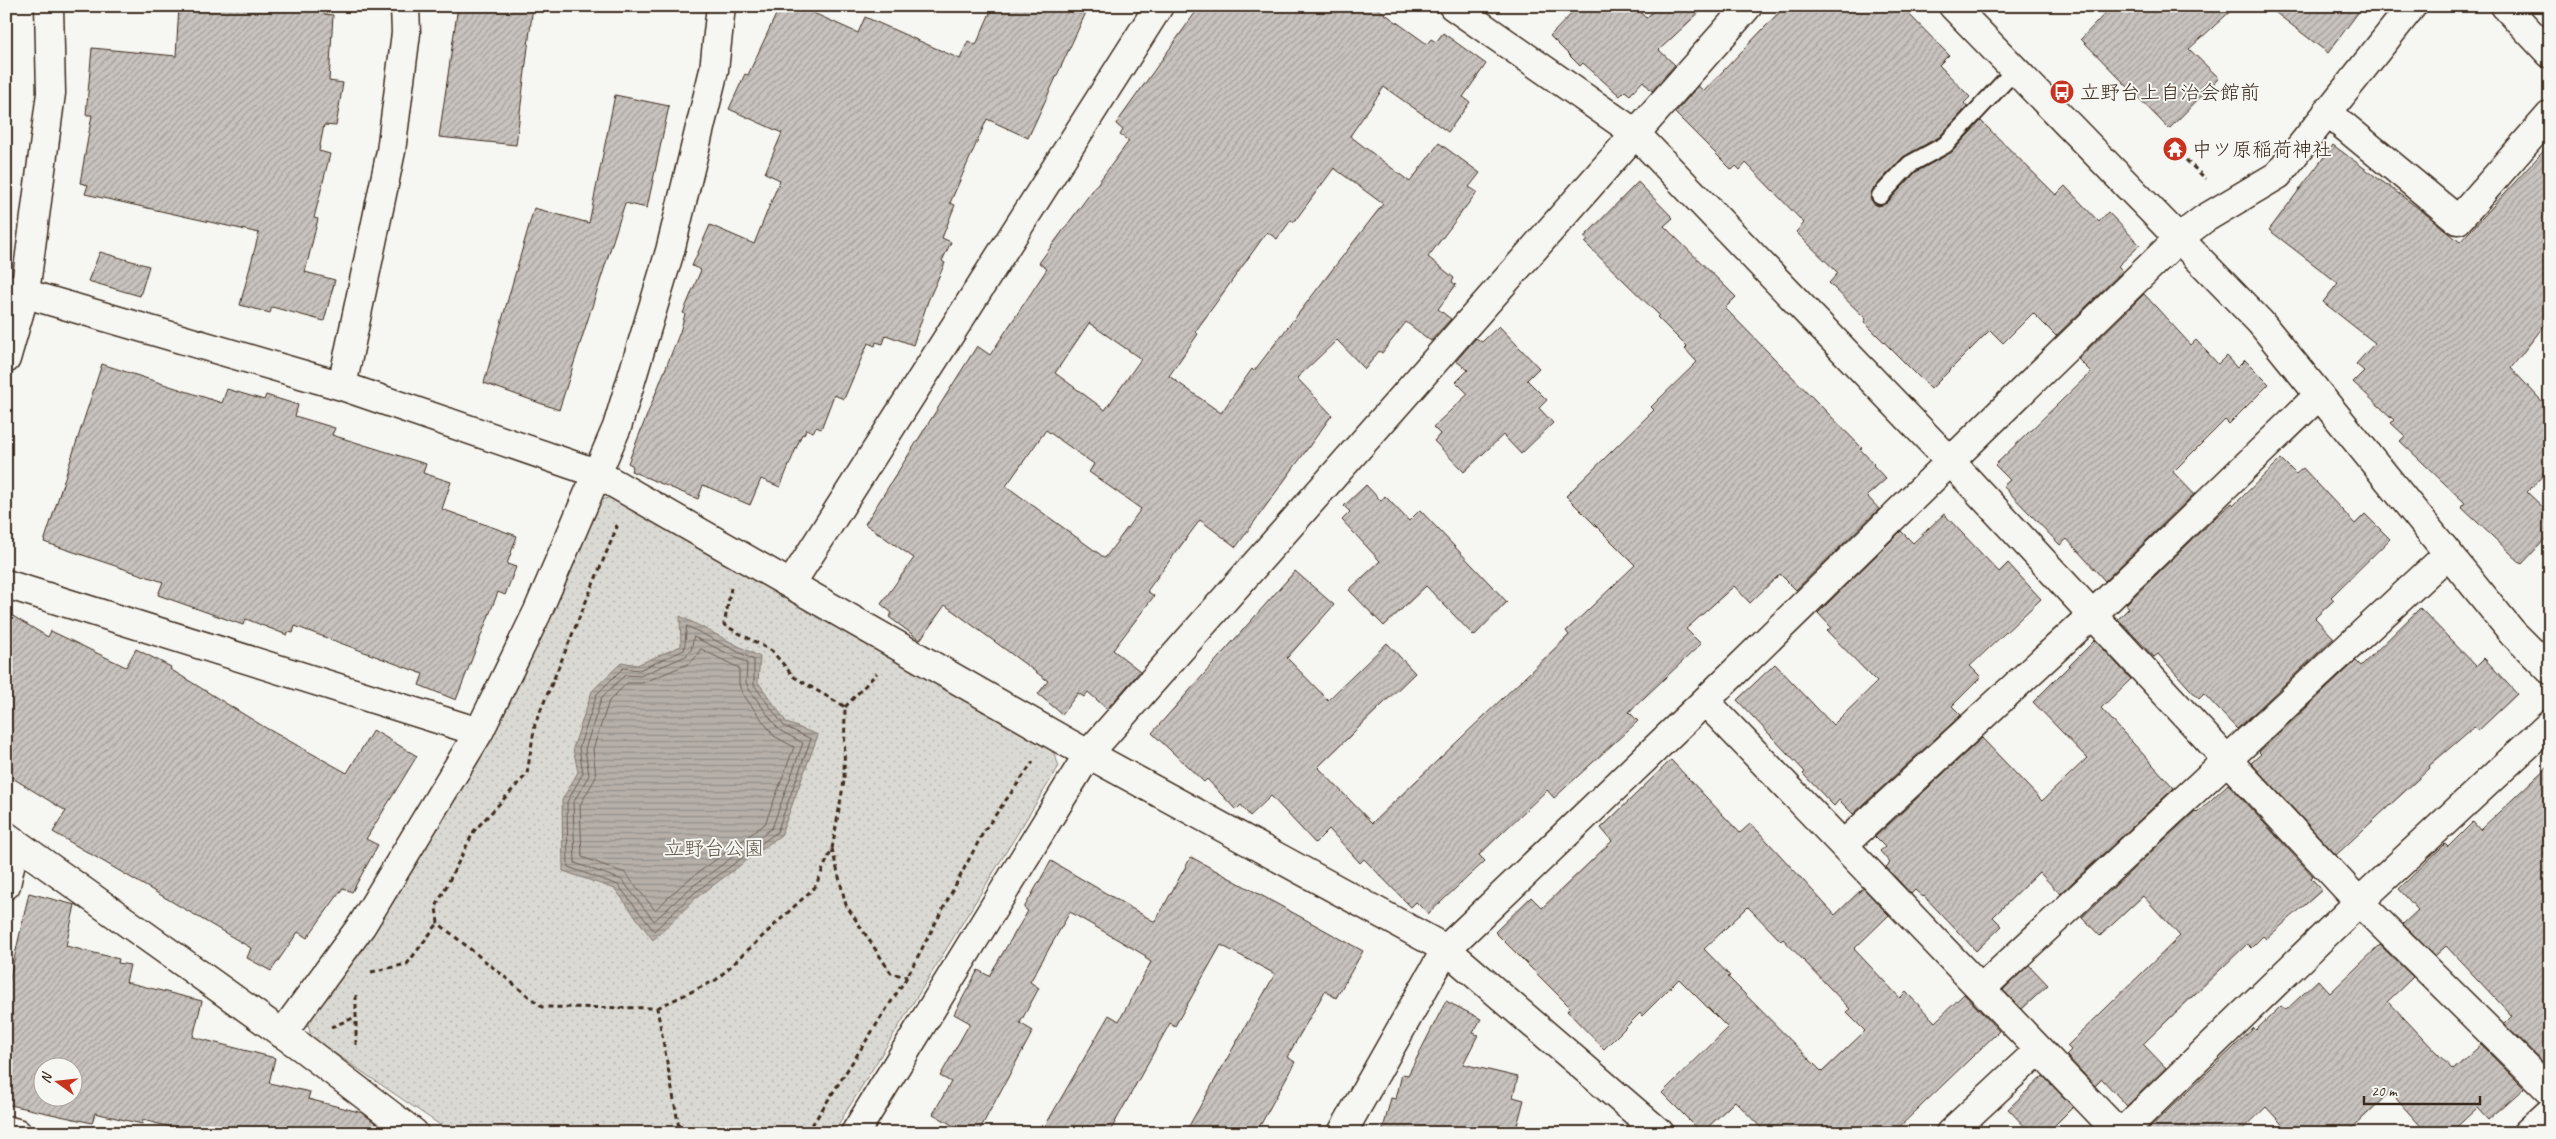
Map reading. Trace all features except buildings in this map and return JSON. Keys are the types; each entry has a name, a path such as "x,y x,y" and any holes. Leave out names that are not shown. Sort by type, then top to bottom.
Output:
{"street":[{"path":"6,359 15,290 51,93 50,6"},
{"path":"342,386 391,151 406,33 404,6"},
{"path":"282,1034 362,925 479,732 537,614 617,427 670,251 714,70 721,6"},
{"path":"791,584 1159,6"},
{"path":"1453,6 1635,133 1950,462 2359,902 2550,1091"},
{"path":"855,1133 1089,753 1748,6"},
{"path":"1953,6 2260,322 2512,632 2550,670"},
{"path":"1342,1133 1446,949 1705,701 2179,238 2212,214 2278,175 2412,6"},
{"path":"2505,6 2550,54"},
{"path":"2328,112 2458,220 2550,115"},
{"path":"15,290 342,386 591,485 791,584 1060,738 1446,949 1660,1133"},
{"path":"1843,846 2092,615 2318,395"},
{"path":"1981,989 2228,761 2448,554"},
{"path":"6,584 479,732"},
{"path":"1705,701 2120,1133 2359,902 2550,724"},
{"path":"6,885 11,839 282,1034 380,1122 414,1133"},
{"path":"1950,1133 2040,1050"},
{"path":"2527,1133 2550,1112"},
{"path":"6,1130 18,1133"}],"lane":[{"path":"1880,196 1910,164 1945,145 2015,70"}],"path":[{"path":"2186,160 2207,180"},
{"path":"591,485 617,527"},
{"path":"617,527 625,525"},
{"path":"617,527 535,724 527,774 474,831 436,907 438,923 542,1007 657,1008 716,980 816,887 832,849 844,781 845,706 883,666"},
{"path":"731,586 724,625 772,651 794,676 845,706"},
{"path":"807,1133 907,977 984,831 1034,761 1025,756"},
{"path":"832,849 846,904 892,972 907,977"},
{"path":"365,973 407,964 438,923"},
{"path":"356,992 356,1053"},
{"path":"657,1008 680,1133"}],"green space":[{"name":"立野台公園","path":"613,496 1047,746 1053,751 1059,766 833,1133 452,1133 311,1037 308,1024 492,734 600,501"}],"water":[{"path":"680,616 760,657 758,682 787,723 818,735 781,835 696,898 653,940 615,889 563,871 562,800 578,772 573,748 592,691 622,662 637,665 681,646"}],"place":[{"name":"立野台上自治会館前","path":"2062,92"},
{"name":"中ツ原稲荷神社","path":"2175,149"}]}
